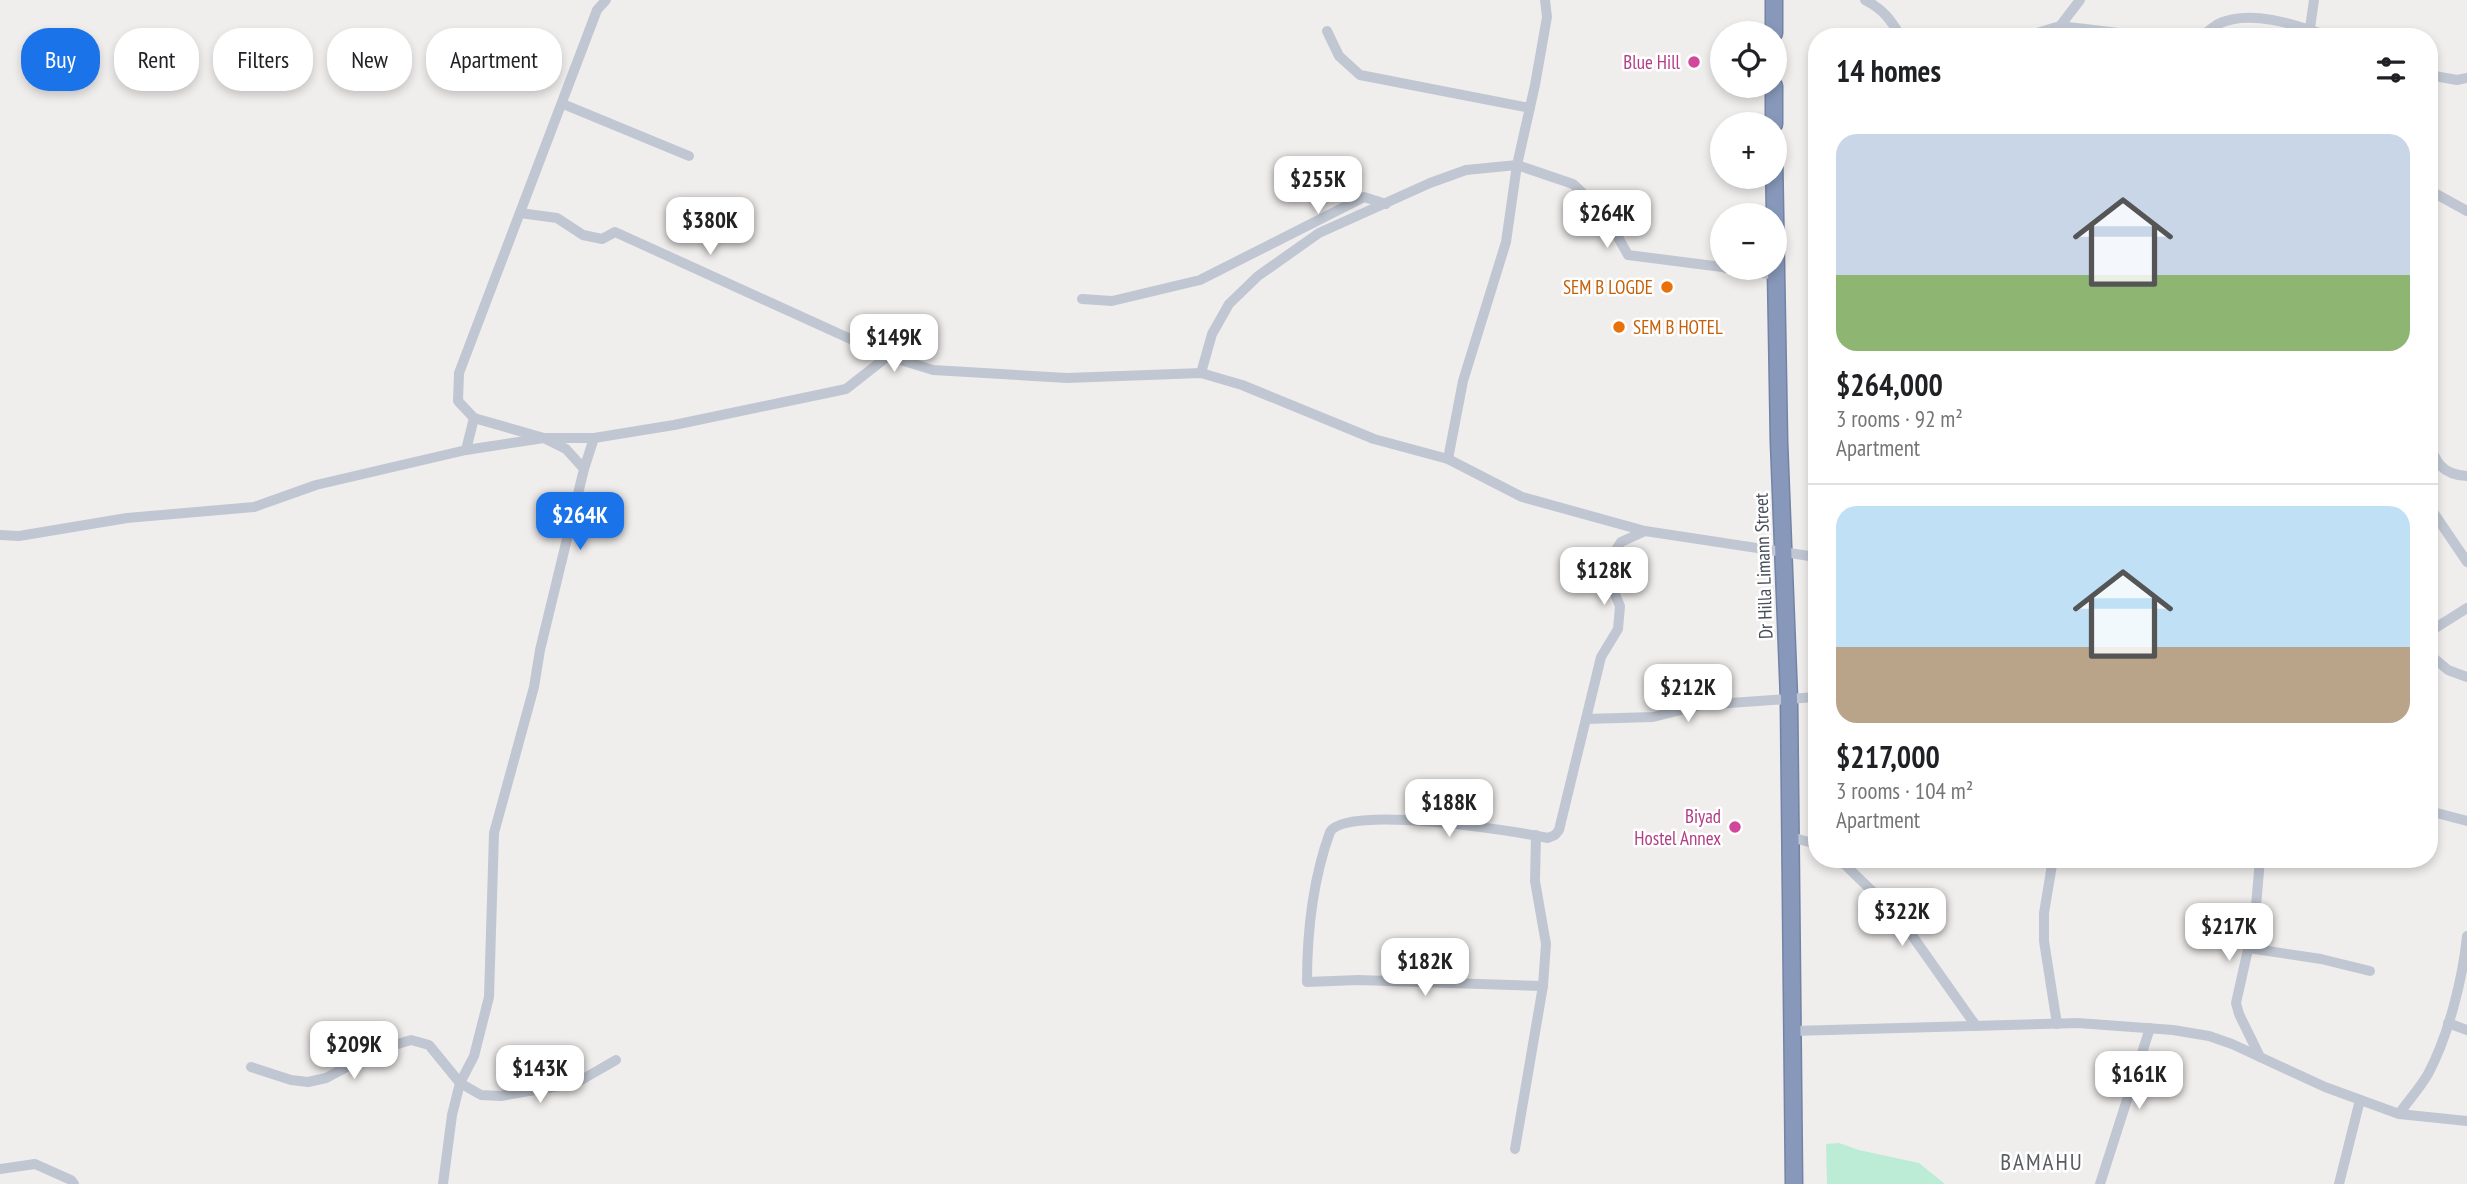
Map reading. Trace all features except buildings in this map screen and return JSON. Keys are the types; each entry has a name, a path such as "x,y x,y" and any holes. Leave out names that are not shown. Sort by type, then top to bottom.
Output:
{"highway":[{"path":"1774,0 1774,21"},
{"name":"Dr Hilla Limann Street","path":"1777,280 1779,442 1789,699 1794,1184"}],"street":[{"path":"584,469 566,449 544,438 474,418 458,401 459,373 597,10 606,0"},
{"path":"1448,460 1463,381 1506,242 1517,165 1547,17 1545,0"},
{"path":"1865,0 1878,3 1896,28"},
{"path":"2060,26 2080,0"},
{"path":"2310,28 2314,0"},
{"path":"2214,28 2240,18 2264,19 2293,28"},
{"path":"2053,28 2077,28"},
{"path":"1327,32 1339,56 1360,75 1530,108"},
{"path":"2438,77 2457,80 2467,78"},
{"path":"562,104 689,156"},
{"path":"1201,373 1212,334 1229,304 1258,276 1319,233 1430,183 1466,170 1517,165 1573,184 1605,214 1628,255 1710,266"},
{"path":"2438,195 2467,211"},
{"path":"1082,299 1112,302 1200,280 1364,197 1386,204"},
{"path":"520,214 557,218 583,235 602,239 615,232 888,356 933,370 1067,379 1201,373 1242,385 1374,439 1448,460 1522,497 1645,531 1808,556"},
{"path":"1,537 127,518 254,507 316,485 466,450 544,438 594,438 674,425 846,389 888,356"},
{"path":"466,450 474,418"},
{"path":"443,1184 452,1115 460,1083 474,1056 489,997 494,833 534,687 540,650 594,438"},
{"path":"2438,465 2467,476"},
{"path":"2438,519 2467,562"},
{"path":"1543,986 1358,980 1307,982 1307,954 1318,866 1333,827 1341,822 1430,821 1548,838 1555,835 1559,830 1601,657 1618,629 1620,606 1609,580 1610,559 1621,542 1645,531"},
{"path":"2438,626 2467,608"},
{"path":"2438,662 2448,670 2467,677"},
{"path":"1586,719 1653,717 1701,705 1808,698"},
{"path":"2438,813 2467,821"},
{"path":"1515,1149 1543,986 1546,944 1535,881 1536,835"},
{"path":"1791,837 1808,842"},
{"path":"1848,868 1899,917 1976,1026"},
{"path":"2052,868 2044,913 2044,941 2057,1024"},
{"path":"2259,868 2255,918 2236,1003 2260,1057"},
{"path":"2399,1114 2428,1073 2448,1023 2459,991 2458,981 2467,936"},
{"path":"2248,948 2321,958 2370,971"},
{"path":"2448,1023 2467,1030"},
{"path":"1793,1031 2057,1024 2150,1028 2209,1036 2325,1087 2399,1114 2467,1121"},
{"path":"2100,1184 2150,1028"},
{"path":"251,1067 291,1080 308,1082 326,1078 378,1050 411,1040 429,1045 460,1083 481,1095 501,1097 576,1083 616,1060"},
{"path":"2339,1184 2360,1100"},
{"path":"0,1169 35,1164 71,1180 74,1184"}],"green space":[{"path":"1839,1143 1919,1163 1945,1184 1827,1184 1826,1144"}],"place":[{"name":"Blue Hill","path":"1694,62"},
{"name":"SEM B LOGDE","path":"1667,287"},
{"name":"SEM B HOTEL","path":"1619,327"},
{"name":"Biyad Hostel Annex","path":"1735,827"}],"district":[{"name":"BAMAHU","path":"2042,1162"}]}
